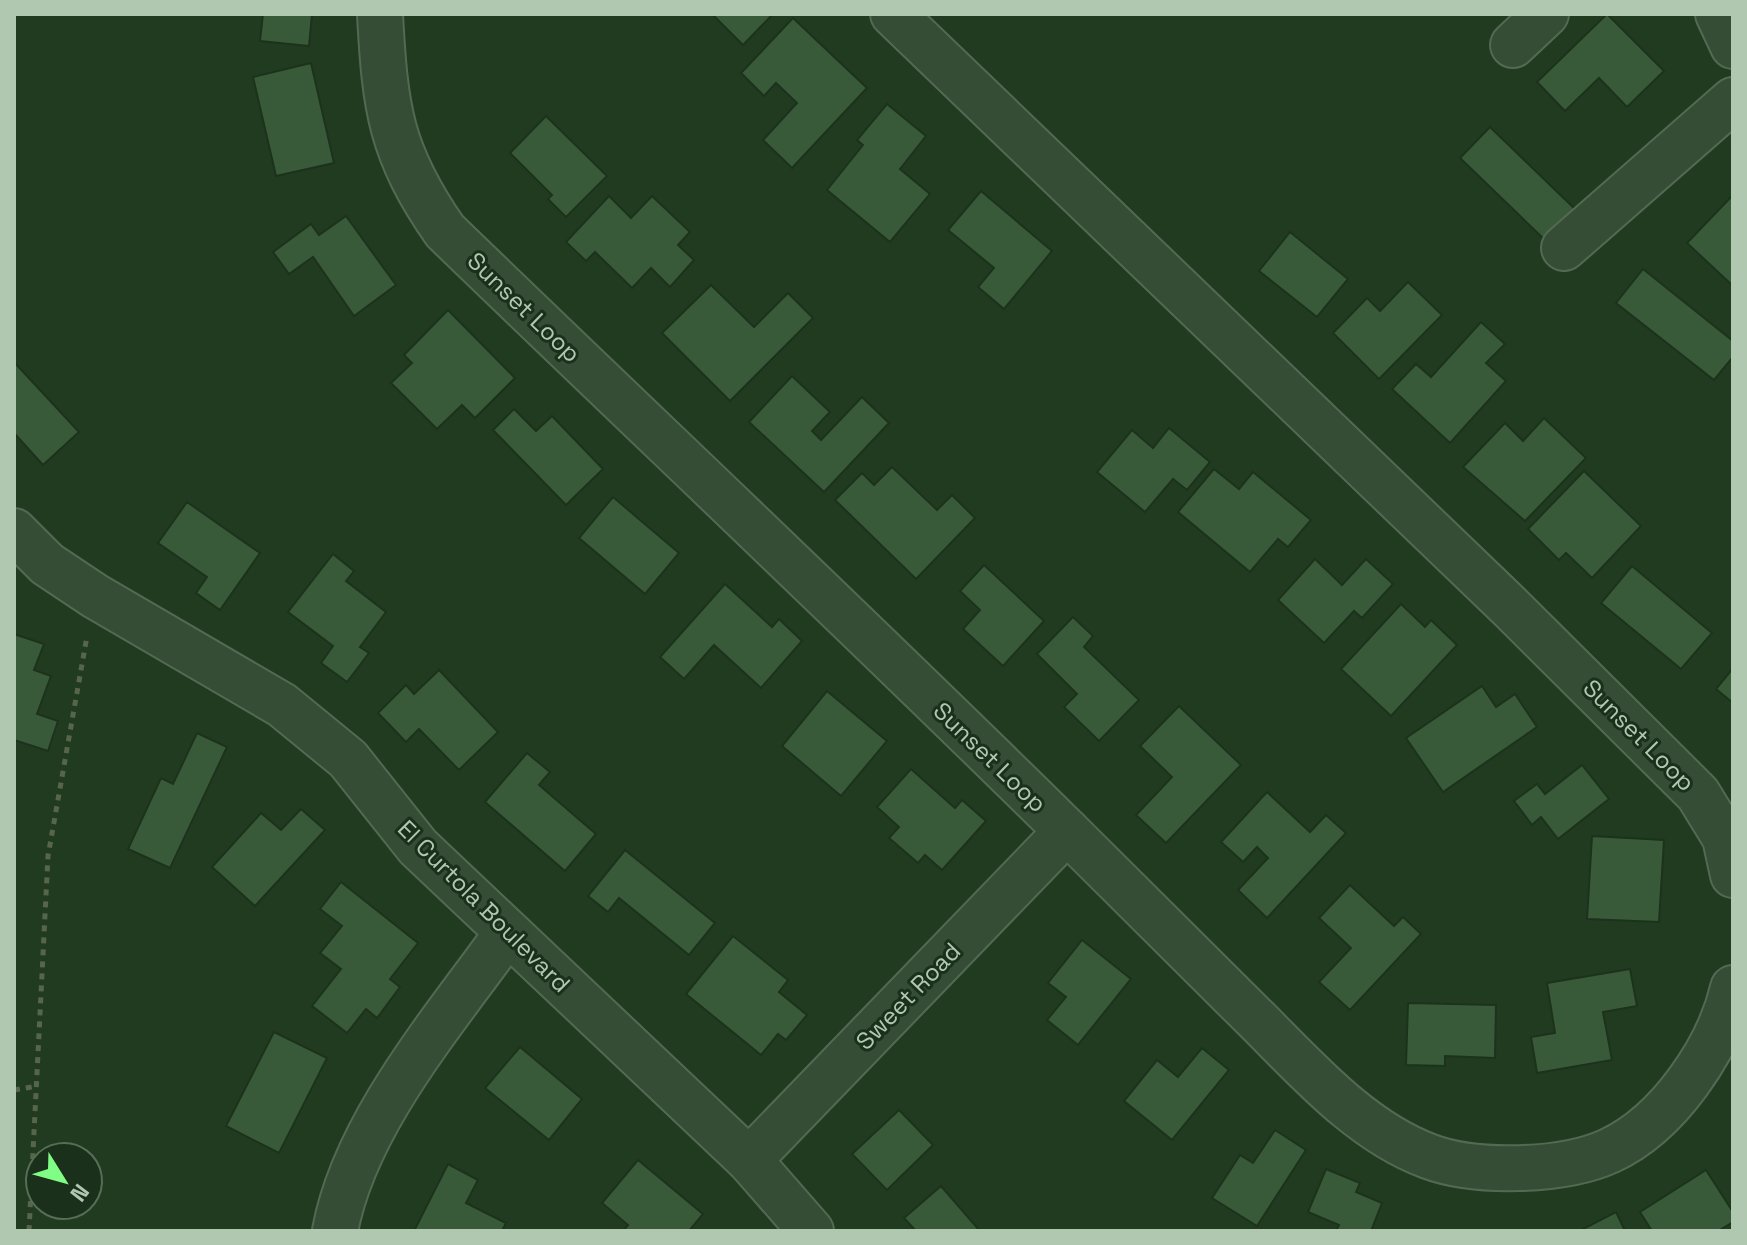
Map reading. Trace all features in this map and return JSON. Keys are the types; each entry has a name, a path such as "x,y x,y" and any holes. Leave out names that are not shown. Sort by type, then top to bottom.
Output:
{"street":[{"name":"Sunset Loop","path":"380,14 384,99 400,154 421,197 445,231 1067,831 1323,1085 1373,1125 1427,1156 1481,1169 1541,1167 1607,1152 1650,1125 1686,1081 1726,1019 1733,988"},
{"name":"Sunset Loop","path":"893,14 1510,607 1698,794 1725,838 1733,875"},
{"path":"1513,45 1546,14"},
{"path":"1718,14 1733,46"},
{"path":"1564,248 1733,100"},
{"name":"El Curtola Boulevard","path":"14,531 47,564 95,596 282,705 348,759 418,847 749,1160 811,1231"},
{"name":"Sweet Road","path":"749,1160 1067,831"},
{"path":"335,1231 339,1209 368,1140 410,1070 507,933"}],"path":[{"path":"29,1231 48,856 95,596"},
{"path":"14,1090 37,1086"}],"building":[{"path":"263,14 312,14 309,46 260,41"},
{"path":"712,14 773,14 743,45"},
{"path":"1607,14 1664,71 1627,107 1599,78 1565,111 1537,82"},
{"path":"793,18 867,88 792,168 763,140 797,103 776,83 764,96 741,73"},
{"path":"311,63 334,163 276,176 253,77"},
{"path":"887,104 926,136 900,169 930,194 890,242 827,190 863,145 857,140"},
{"path":"546,116 607,176 566,217 548,199 552,195 510,153"},
{"path":"1490,127 1577,211 1547,242 1460,158"},
{"path":"981,191 1052,251 1004,309 978,287 994,268 948,230"},
{"path":"609,196 631,218 652,196 690,232 678,245 694,260 670,287 651,268 632,288 595,252 586,261 566,242"},
{"path":"1731,197 1733,199 1733,286 1687,243"},
{"path":"346,216 396,285 354,316 313,257 289,274 273,252 311,224 319,235"},
{"path":"1290,232 1348,279 1317,317 1259,271"},
{"path":"1643,269 1733,341 1733,357 1714,380 1616,303"},
{"path":"1408,282 1442,315 1379,379 1333,333 1367,298 1380,311"},
{"path":"711,285 754,327 788,293 813,318 730,401 662,333"},
{"path":"448,310 515,378 475,418 462,405 437,429 391,383 412,363 404,355"},
{"path":"1481,322 1505,344 1486,363 1506,381 1450,443 1392,389 1416,364 1431,377"},
{"path":"14,362 79,432 43,465 14,433"},
{"path":"792,376 830,412 812,431 821,440 862,397 889,423 824,492 749,422"},
{"path":"514,409 536,431 552,416 603,469 566,505 493,430"},
{"path":"1544,418 1586,458 1525,521 1463,467 1505,423 1523,441"},
{"path":"1169,428 1210,462 1187,490 1173,479 1145,512 1097,472 1132,430 1153,448"},
{"path":"892,467 937,510 952,495 975,518 916,579 835,500 862,473 874,485"},
{"path":"1214,469 1239,489 1253,472 1311,520 1288,547 1278,539 1250,572 1178,512"},
{"path":"1584,471 1641,526 1592,578 1566,553 1559,560 1528,529"},
{"path":"613,497 679,553 645,594 579,538"},
{"path":"187,502 260,553 220,610 196,593 207,577 158,543"},
{"path":"333,554 354,571 346,581 386,612 360,647 369,653 347,682 321,663 333,646 288,612"},
{"path":"1315,559 1342,585 1366,559 1393,584 1362,618 1354,611 1324,643 1278,600"},
{"path":"984,565 1044,621 1003,666 963,629 980,610 960,591"},
{"path":"1632,566 1712,633 1681,669 1601,603"},
{"path":"725,584 772,627 779,619 802,641 761,688 714,645 684,679 660,657"},
{"path":"1401,604 1425,627 1431,620 1457,645 1391,716 1341,669"},
{"path":"1073,617 1093,636 1084,647 1139,700 1099,741 1064,707 1077,694 1037,654"},
{"path":"14,634 44,644 34,670 51,676 37,714 58,721 48,751 14,740"},
{"path":"1733,668 1733,703 1716,689"},
{"path":"439,670 498,732 459,770 419,729 406,742 378,713 406,685 414,694"},
{"path":"1482,686 1496,707 1515,694 1537,727 1443,792 1406,738"},
{"path":"827,691 887,741 841,796 782,746"},
{"path":"1179,706 1241,765 1166,843 1136,815 1172,777 1140,746"},
{"path":"197,733 227,747 170,868 128,849 161,778 173,784"},
{"path":"527,753 550,772 539,785 596,834 565,871 485,802"},
{"path":"1582,765 1609,799 1558,839 1541,817 1532,825 1514,801 1537,784 1545,794"},
{"path":"911,769 955,808 962,800 986,821 942,870 925,855 918,863 889,838 899,827 877,807"},
{"path":"1267,792 1310,832 1326,815 1346,833 1267,918 1238,890 1268,858 1257,847 1243,862 1221,842"},
{"path":"301,809 325,830 255,906 212,867 261,813 281,830"},
{"path":"1592,836 1664,840 1659,922 1587,919"},
{"path":"625,850 715,923 689,955 619,898 608,912 588,896"},
{"path":"341,882 418,943 390,979 400,987 377,1018 366,1009 347,1033 312,1006 341,969 320,953 342,926 320,909"},
{"path":"1350,885 1394,926 1403,917 1421,934 1350,1010 1319,982 1351,948 1319,918"},
{"path":"733,936 788,980 779,992 807,1015 786,1040 778,1034 761,1055 686,994"},
{"path":"1082,940 1131,979 1078,1045 1047,1020 1066,997 1048,983"},
{"path":"1630,969 1637,1006 1603,1012 1612,1060 1537,1073 1531,1037 1555,1033 1547,983"},
{"path":"1408,1003 1496,1005 1495,1058 1445,1056 1445,1066 1406,1065"},
{"path":"274,1032 327,1058 279,1153 226,1126"},
{"path":"520,1047 582,1099 549,1140 485,1088"},
{"path":"1202,1048 1229,1070 1172,1140 1124,1101 1157,1060 1178,1077"},
{"path":"899,1110 933,1145 887,1190 852,1154"},
{"path":"1275,1130 1306,1150 1257,1226 1212,1198 1240,1155 1253,1163"},
{"path":"638,1160 703,1214 689,1231 623,1231 628,1225 602,1203"},
{"path":"448,1164 478,1180 466,1203 506,1223 502,1231 414,1231"},
{"path":"1326,1169 1360,1183 1356,1192 1382,1203 1371,1231 1336,1231 1339,1225 1308,1212"},
{"path":"1706,1170 1733,1212 1733,1222 1718,1231 1652,1231 1640,1212"},
{"path":"941,1186 980,1231 916,1231 904,1218"},
{"path":"1616,1212 1625,1231 1579,1231"}]}
